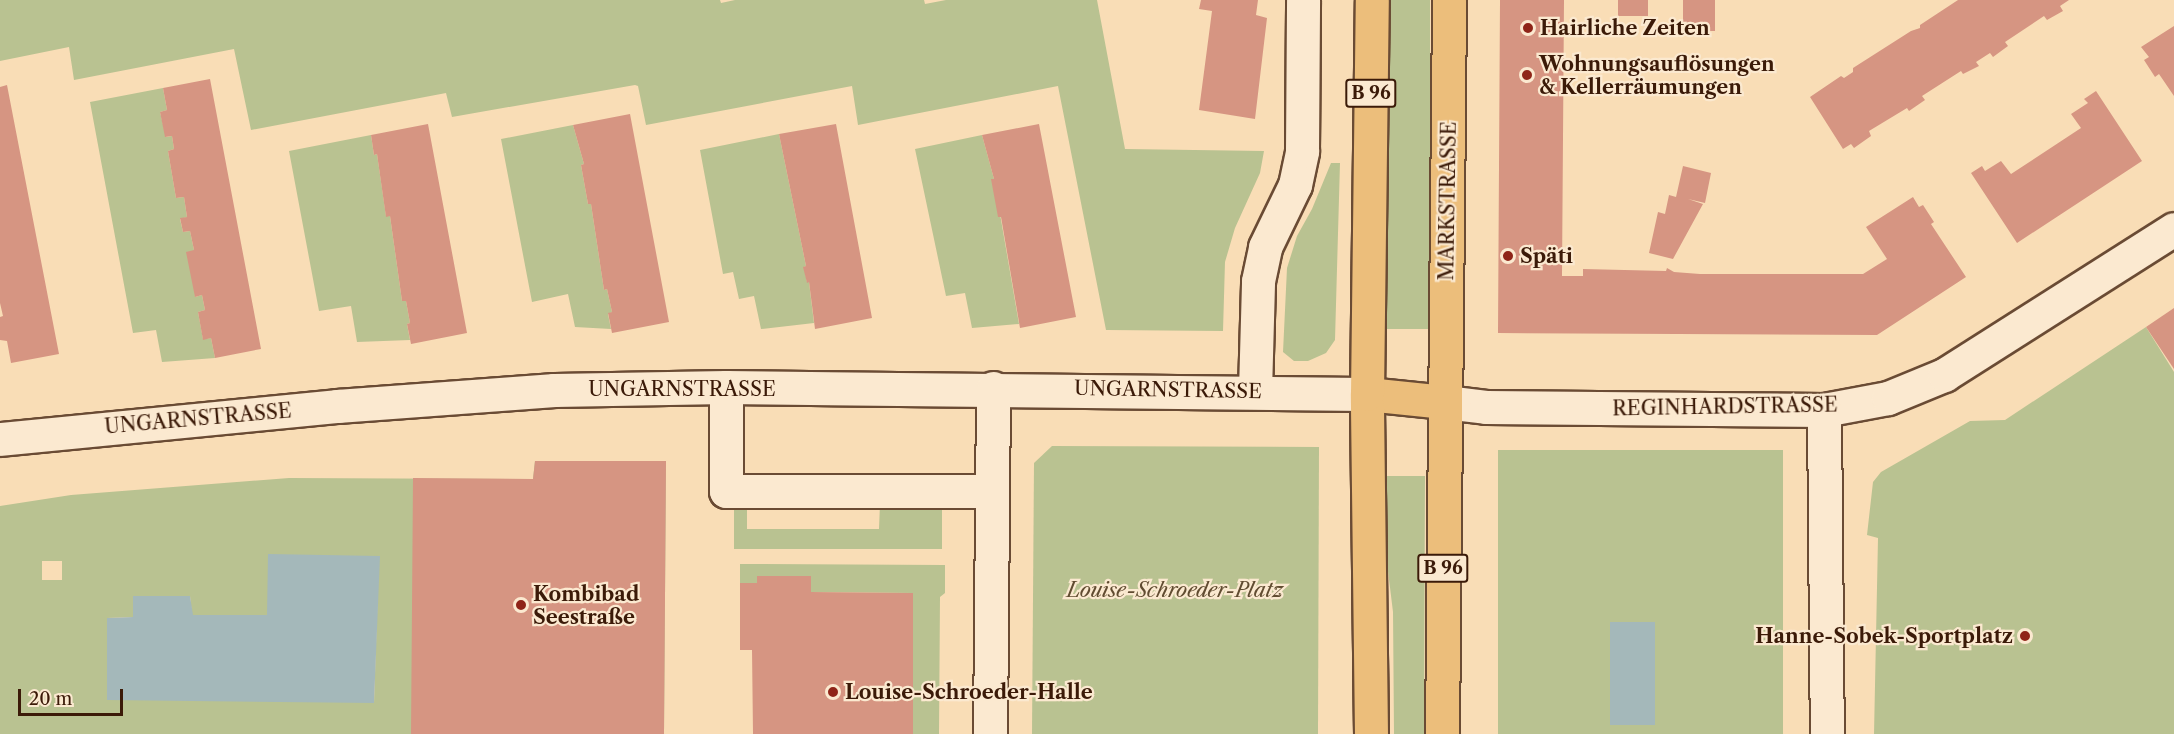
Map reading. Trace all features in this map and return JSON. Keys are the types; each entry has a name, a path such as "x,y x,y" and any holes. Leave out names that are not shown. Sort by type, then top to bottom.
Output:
{"main road":[{"name":"B 96","path":"1371,734 1367,394 1372,0"},
{"name":"MARKSTRASSE","path":"1445,402 1449,0"},
{"path":"1367,394 1445,402"},
{"name":"B 96","path":"1442,734 1445,402"}],"street":[{"path":"1255,391 1258,281 1265,247 1295,185 1302,152 1303,0"},
{"name":"REGINHARDSTRASSE","path":"1445,402 1486,407 1824,411 1888,398 1944,375 2174,229"},
{"path":"726,387 726,491 991,491"},
{"name":"UNGARNSTRASSE","path":"0,439 160,422 554,390 726,387 993,388 1367,394"},
{"path":"990,734 993,388"},
{"path":"1824,411 1827,734"}],"green space":[{"path":"0,0 720,0 721,3 735,0 924,0 925,4 946,0 1097,0 1125,149 1264,151 1260,173 1235,228 1225,262 1223,331 1106,330 1058,86 858,125 852,86 646,125 638,86 635,85 452,117 446,93 251,130 234,49 74,80 69,47 0,61"},
{"path":"1387,0 1430,0 1430,329 1387,329"},
{"path":"163,88 167,110 160,112 166,137 172,136 174,149 168,151 176,198 184,197 187,217 180,219 183,232 190,231 194,250 195,297 202,295 205,310 198,312 203,339 211,338 215,358 162,362 156,330 133,333 90,102"},
{"path":"573,125 584,164 581,165 588,204 591,204 604,290 607,289 612,312 608,314 611,329 575,327 568,294 532,302 501,139"},
{"path":"779,134 806,266 804,267 807,282 809,282 814,323 761,329 754,296 739,299 733,272 723,274 700,150"},
{"path":"371,135 374,155 377,154 386,216 390,216 402,301 406,301 410,323 407,324 410,340 357,342 351,306 319,311 289,151"},
{"path":"982,135 994,179 1019,324 972,328 965,293 946,296 915,149"},
{"path":"1331,163 1340,163 1335,340 1326,353 1308,361 1294,361 1283,352 1287,268 1297,236 1312,209"},
{"name":"Hanne-Sobek-Sportplatz","path":"2146,327 2174,372 2174,734 1874,734 1878,538 1867,535 1873,482 1881,472 1970,421 2005,420"},
{"name":"Louise-Schroeder-Platz","path":"1052,446 1319,447 1318,734 1032,734 1034,463"},
{"path":"1498,450 1783,450 1783,734 1498,734"},
{"name":"Kombibad Seestraße","path":"535,461 666,461 664,734 0,734 0,506 71,495 289,478 533,479","holes":["379,556 374,703 107,618 133,617 133,596 190,596 192,615 268,615","42,561 62,561 62,580 42,580"]},
{"path":"1386,476 1425,476 1424,734 1394,734 1393,612 1386,555"},
{"path":"880,504 942,504 942,549 734,549 734,505 747,506 747,529 879,529"},
{"path":"740,564 945,565 945,593 940,597 939,734 913,734 913,593 811,592 810,576 757,576 757,583 740,583"}],"shaded area":[{"path":"268,554 380,556 374,703 107,700 107,618 133,617 133,596 190,596 193,615 267,615"},
{"path":"1610,622 1655,622 1655,725 1610,725"}],"building":[{"path":"1201,0 1258,0 1256,15 1267,18 1255,119 1199,110 1212,11 1199,9"},
{"path":"1500,0 1564,0 1562,276 1583,276 1583,269 1666,271 1667,268 1674,272 1700,274 1863,274 1887,259 1866,227 1913,197 1919,207 1923,205 1934,222 1931,224 1966,277 1877,335 1498,333"},
{"path":"1618,0 1648,0 1648,16 1618,16"},
{"path":"1683,0 1715,0 1715,31 1683,31"},
{"path":"1958,0 2069,0 2060,6 2063,11 2047,20 2044,16 2005,42 2008,46 1993,57 1990,53 1976,62 1979,66 1963,74 1961,71 1922,96 1925,100 1909,111 1907,108 1869,131 1871,136 1854,148 1851,144 1843,149 1810,97 1841,76 1844,78 1853,72 1853,68 1911,31 1920,28 1920,25"},
{"path":"2174,26 2174,96 2159,74 2155,77 2144,60 2149,57 2141,47"},
{"path":"210,79 261,349 215,358 211,338 203,340 198,312 205,310 202,295 195,297 186,252 194,250 190,231 183,232 180,218 187,217 184,197 176,198 168,151 174,149 172,136 165,137 160,112 167,110 163,88"},
{"path":"7,85 59,354 11,363 7,341 0,340 0,317 3,316 0,303 0,87"},
{"path":"2096,91 2142,161 2017,243 1971,173 1982,166 1985,171 2001,161 2011,174 2081,128 2071,114 2088,103 2084,99"},
{"path":"630,114 669,322 612,333 608,313 612,312 607,289 604,290 591,204 588,204 581,165 584,164 573,125"},
{"path":"428,124 467,333 411,344 407,324 410,323 406,301 402,301 390,216 386,217 377,154 374,155 371,135"},
{"path":"836,124 872,318 815,329 809,282 807,283 803,267 806,266 779,134"},
{"path":"1039,124 1076,317 1020,328 1001,217 998,217 991,179 994,179 982,135"},
{"path":"1683,166 1711,173 1705,203 1688,199 1703,204 1673,259 1649,253 1658,212 1665,214 1669,195 1676,197"},
{"path":"2174,308 2174,369 2146,327"},
{"path":"535,461 666,461 664,734 411,734 413,478 533,479"},
{"name":"Louise-Schroeder-Halle","path":"757,576 811,576 811,592 913,593 913,734 753,734 752,650 740,650 740,583 757,583"}],"place":[{"name":"Hairliche Zeiten","path":"1528,28"},
{"name":"Wohnungsauflösungen & Kellerräumungen","path":"1527,75"},
{"name":"Späti","path":"1508,256"},
{"name":"Kombibad Seestraße","path":"521,605"},
{"name":"Hanne-Sobek-Sportplatz","path":"2025,636"},
{"name":"Louise-Schroeder-Halle","path":"833,692"}]}
